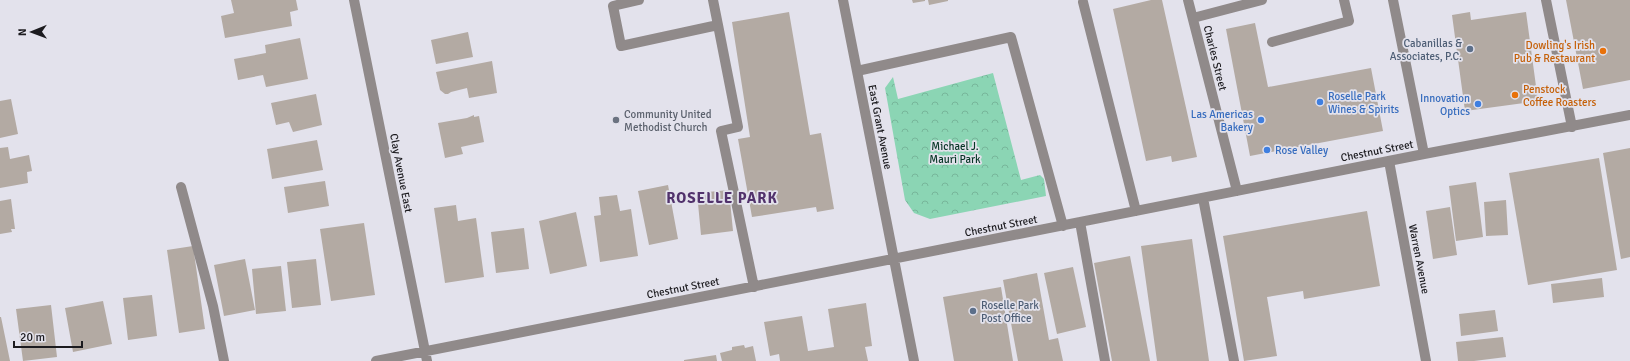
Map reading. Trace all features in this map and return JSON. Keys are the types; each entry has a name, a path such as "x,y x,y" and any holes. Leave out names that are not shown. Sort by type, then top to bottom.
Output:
{"street":[{"name":"Clay Avenue East","path":"354,0 426,356"},
{"path":"640,0 613,6 621,46 718,25"},
{"path":"713,0 738,127 722,131 754,287"},
{"name":"East Grant Avenue","path":"843,0 914,361"},
{"name":"Charles Street","path":"1188,0 1237,191"},
{"path":"1192,18 1262,0"},
{"path":"1272,42 1349,21 1344,0"},
{"path":"1393,0 1424,154"},
{"path":"1546,0 1572,127"},
{"path":"1083,2 1136,211"},
{"path":"857,71 1011,37 1063,226"},
{"name":"Chestnut Street","path":"376,361 426,356 754,287 1424,154 1630,115"},
{"name":"Warren Avenue","path":"1389,161 1426,361"},
{"path":"181,187 213,306 224,361"},
{"path":"1203,198 1234,361"},
{"path":"1080,222 1105,361"}],"green space":[{"name":"Michael J. Mauri Park","path":"993,73 1021,180 1040,175 1044,179 1046,196 930,219 914,213 905,200 885,88 893,77 898,99"}],"building":[{"path":"231,0 296,0 298,10 290,12 292,26 225,38 221,16 234,13"},
{"path":"912,0 925,0 925,1 913,3"},
{"path":"928,0 948,0 948,1 929,5"},
{"path":"1151,0 1162,0 1197,157 1172,162 1171,156 1146,161 1113,9"},
{"name":"Dowling's Irish Pub & Restaurant","path":"1566,0 1630,0 1630,80 1583,89"},
{"path":"789,12 810,135 821,133 834,209 817,212 816,207 752,217 738,139 750,137 732,22"},
{"path":"1470,12 1471,20 1526,12 1538,101 1465,111 1452,15"},
{"path":"1255,23 1268,87 1371,68 1383,131 1250,156 1226,29"},
{"path":"468,32 473,57 436,64 431,40"},
{"path":"300,38 308,79 266,87 263,75 238,80 234,59 266,53 265,45"},
{"path":"492,61 497,93 469,98 467,88 448,94 445,94 440,90 436,72"},
{"path":"316,94 322,125 293,132 289,122 276,125 271,103"},
{"path":"11,99 18,134 0,138 0,101"},
{"path":"474,115 474,117 479,116 484,142 461,147 463,154 445,158 438,123 467,118"},
{"path":"317,140 323,170 272,179 267,149"},
{"path":"8,147 10,159 29,155 32,171 27,172 28,183 0,188 0,148"},
{"path":"1630,148 1630,257 1621,259 1603,153"},
{"path":"1599,158 1617,270 1528,285 1509,173"},
{"path":"325,181 329,206 288,213 284,187"},
{"path":"1476,182 1483,237 1456,241 1449,186"},
{"path":"668,185 678,239 649,245 638,191"},
{"path":"729,190 733,231 701,235 697,193"},
{"path":"617,195 620,211 631,209 638,256 600,262 594,216 601,215 599,197"},
{"path":"11,199 15,229 11,229 12,232 0,234 0,201"},
{"path":"1506,200 1508,235 1486,236 1484,202"},
{"path":"456,205 458,221 476,218 484,277 445,283 434,208"},
{"path":"1450,207 1457,255 1433,259 1426,211"},
{"path":"1367,211 1380,286 1304,299 1303,291 1267,297 1277,356 1244,361 1223,236"},
{"path":"576,212 587,266 550,274 539,221"},
{"path":"364,223 375,295 331,301 320,229"},
{"path":"524,228 529,269 496,273 491,232"},
{"path":"1192,239 1209,361 1157,361 1141,246"},
{"path":"193,246 205,329 179,333 167,250"},
{"path":"1130,256 1150,361 1112,361 1094,263"},
{"path":"245,259 255,310 224,316 214,265"},
{"path":"316,259 321,305 292,308 287,262"},
{"path":"281,266 286,311 256,314 252,269"},
{"path":"1073,267 1086,327 1057,334 1044,273"},
{"path":"1037,273 1049,340 1058,338 1063,361 1018,361 1003,280"},
{"path":"1602,278 1604,297 1553,303 1551,284"},
{"path":"1001,287 1013,361 954,361 943,297"},
{"path":"152,295 157,336 128,340 123,298"},
{"path":"103,301 112,344 73,352 65,308"},
{"path":"866,303 872,346 865,347 868,361 780,361 779,354 770,356 764,322 802,316 808,351 834,347 828,309"},
{"path":"51,305 57,357 23,361 16,309"},
{"path":"1495,310 1498,331 1461,336 1459,314"},
{"path":"1,317 10,361 0,361"},
{"path":"1503,337 1506,357 1474,361 1458,361 1456,342"},
{"path":"744,345 745,348 753,346 756,361 722,361 720,353 732,350 732,347"},
{"path":"716,355 717,361 684,361 684,360"}],"place":[{"name":"Cabanillas & Associates, P.C.","path":"1470,49"},
{"name":"Dowling's Irish Pub & Restaurant","path":"1603,51"},
{"name":"Penstock Coffee Roasters","path":"1515,95"},
{"name":"Roselle Park Wines & Spirits","path":"1320,102"},
{"name":"Innovation Optics","path":"1478,104"},
{"name":"Community United Methodist Church","path":"616,120"},
{"name":"Las Americas Bakery","path":"1261,120"},
{"name":"Rose Valley","path":"1267,150"},
{"name":"Roselle Park Post Office","path":"973,311"}],"district":[{"name":"ROSELLE PARK","path":"722,198"}]}
